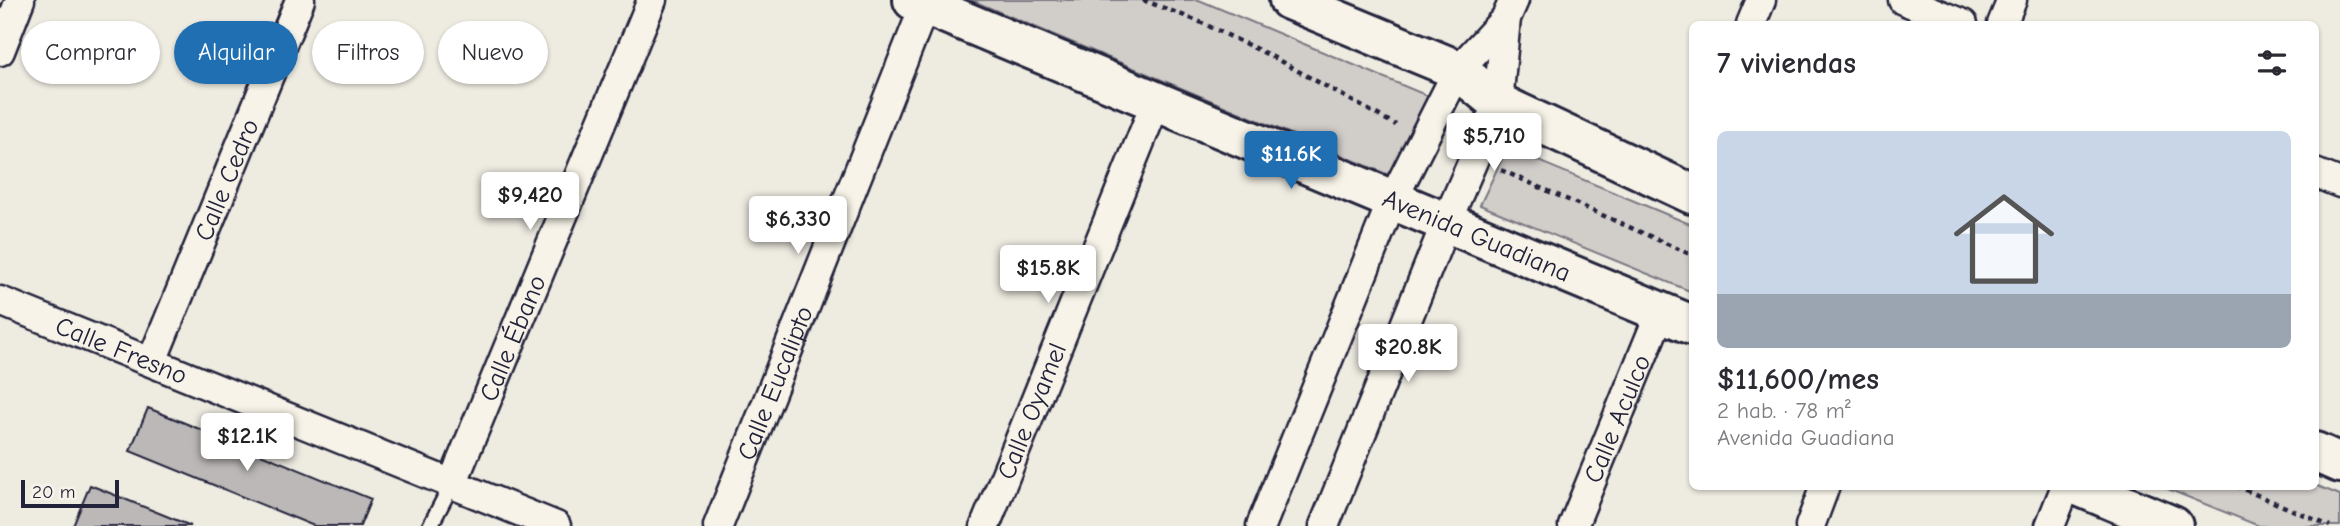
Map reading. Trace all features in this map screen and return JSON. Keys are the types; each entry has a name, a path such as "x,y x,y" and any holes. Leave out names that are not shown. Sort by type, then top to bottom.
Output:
{"street":[{"path":"0,51 20,0"},
{"name":"Calle Cedro","path":"152,361 300,0"},
{"name":"Calle Ébano","path":"452,484 652,0"},
{"path":"1289,0 1458,70 1498,103 1689,185"},
{"path":"1752,21 1761,0"},
{"path":"1903,0 1956,21"},
{"path":"2003,21 2012,0"},
{"name":"Avenida Guadiana","path":"919,2 1676,318"},
{"name":"Calle Eucalipto","path":"718,526 919,2"},
{"path":"1261,526 1392,201 1458,70 1510,9"},
{"path":"1324,526 1446,223 1498,103 1510,9"},
{"name":"Calle Oyamel","path":"985,526 1156,102"},
{"path":"2319,175 2340,183"},
{"name":"Calle Fresno","path":"0,301 556,526"},
{"name":"Calle Aculco","path":"1573,526 1676,318"},
{"path":"2319,454 2340,463"},
{"path":"1810,526 1824,490"},
{"path":"2050,526 2064,490"},
{"path":"2088,490 2173,526"}],"lane":[{"path":"430,526 452,484"}],"path":[{"path":"2245,490 2330,526"}],"shaded area":[{"path":"971,0 1199,0 1428,96 1389,175"},
{"path":"1507,148 1689,224 1689,291 1480,205"},
{"path":"2319,487 2340,495 2340,526 2259,526 2170,490 2319,490"}],"building":[{"path":"148,408 371,499 360,526 314,526 130,451"},
{"path":"90,485 191,526 73,526"}]}
